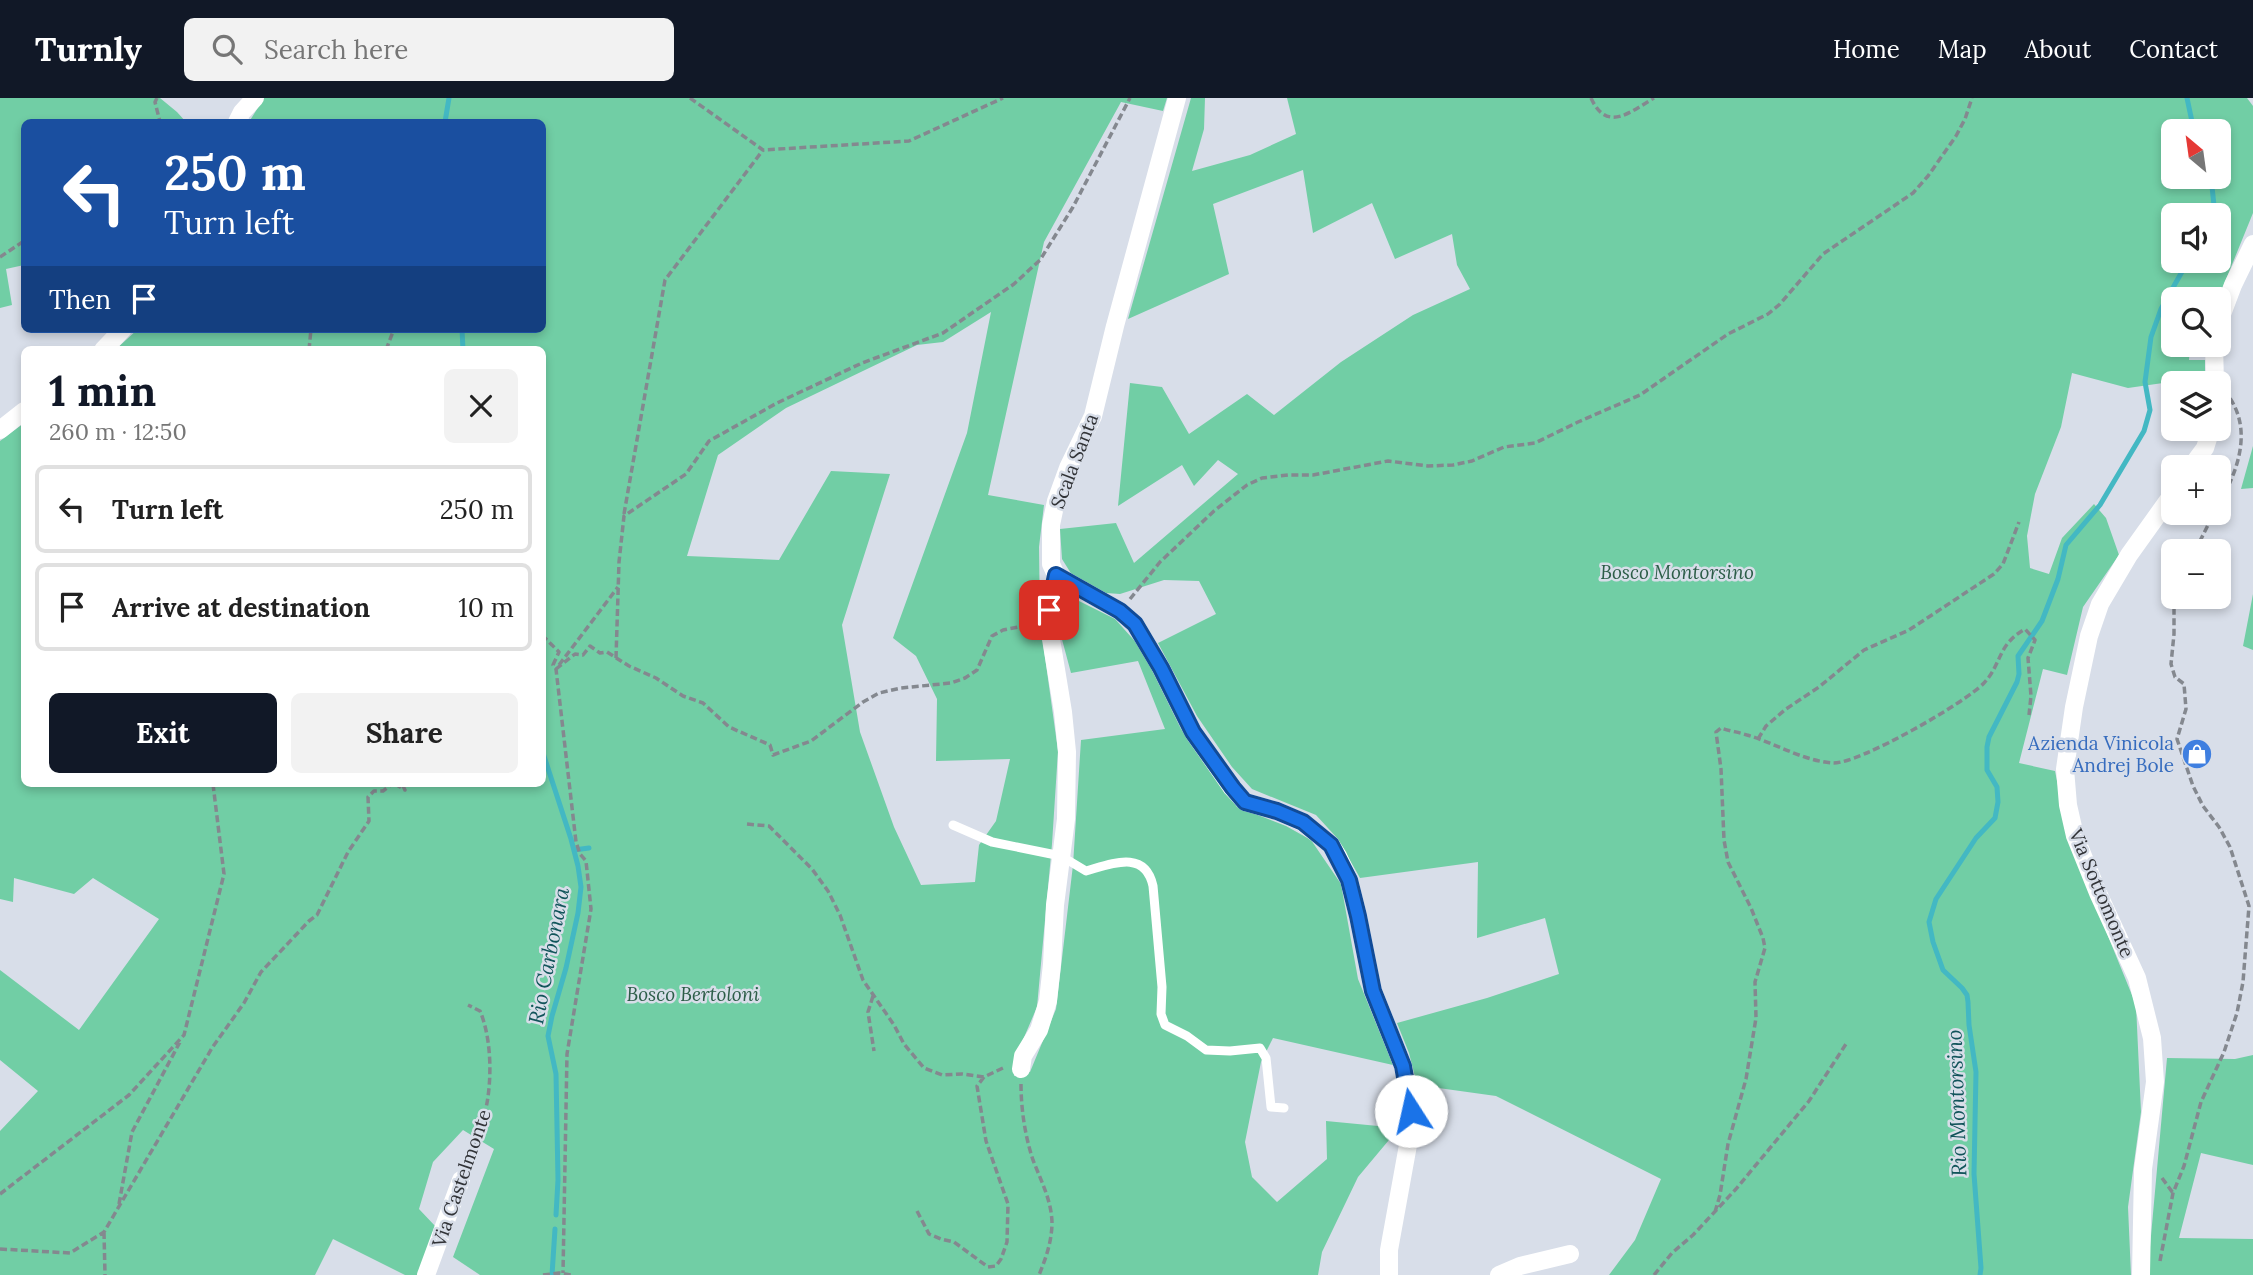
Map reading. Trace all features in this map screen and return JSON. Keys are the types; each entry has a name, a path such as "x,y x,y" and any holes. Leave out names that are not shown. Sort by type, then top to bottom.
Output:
{"street":[{"path":"238,119 255,98"},
{"name":"Scala Santa","path":"1056,575 1051,564 1050,547 1056,501 1068,468 1093,416 1177,98"},
{"path":"2231,290 2253,244"},
{"path":"107,346 120,333"},
{"path":"0,430 21,413"},
{"name":"Via Sottomonte","path":"2141,1275 2143,1169 2155,1082 2152,1038 2137,978 2075,836 2068,805 2065,769 2068,736 2089,636 2099,604 2161,510"},
{"path":"1022,1062 1039,1030 1048,1002 1055,905 1066,819 1067,752 1049,610 1056,575 1120,611 1135,624 1193,732 1233,788 1245,802 1303,822 1331,845 1349,880 1373,991 1403,1066 1411,1111 1410,1134 1389,1250 1389,1275"},
{"name":"Via Castelmonte","path":"426,1275 461,1180"},
{"path":"1499,1275 1520,1266 1570,1254"}],"lane":[{"path":"953,825 992,842 1061,856 1086,871 1119,861 1138,865 1151,874 1160,961 1161,1014 1165,1025 1187,1036 1206,1051 1261,1048 1268,1069 1271,1107 1284,1108"}],"path":[{"path":"157,98 155,103 159,119"},
{"path":"691,98 763,150 909,141 1003,98"},
{"path":"624,516 686,474 709,441 777,402 862,363 943,333 1003,292 1040,260 1073,207 1130,98"},
{"path":"1591,98 1598,112 1609,118 1621,116 1654,98"},
{"path":"1120,611 1160,562 1214,511 1247,485 1262,478 1313,475 1388,461 1428,466 1472,461 1504,447 1535,443 1640,395 1728,334 1768,314 1823,254 1913,193 1928,176 1965,119 1972,98"},
{"path":"616,658 624,516 665,279 763,150"},
{"path":"0,257 21,243"},
{"path":"2231,399 2246,429 2243,453 2231,484"},
{"path":"1758,739 1766,726 1786,709 1819,687 1864,650 1909,630 1994,574 2003,564 2019,522"},
{"path":"556,669 619,586"},
{"path":"2160,1263 2173,1192 2184,1166 2201,1102 2224,1052 2237,1013 2243,982 2249,906 2230,847 2197,796 2177,739 2186,709 2186,698 2185,684 2175,677 2171,664 2173,609"},
{"path":"556,669 575,654 583,655 590,646 600,653 607,652 683,696 703,703 730,727 771,745 772,755 811,741 879,693 951,683 965,678 977,670 992,636 1003,630 1024,626 1049,610"},
{"path":"1715,1212 1728,1144 1748,1066 1756,1018 1755,982 1765,948 1755,918 1728,862 1716,732 1721,728 1820,760 1836,763 1855,759 1965,699 1984,682 2009,642 2025,629 2035,640 2028,658 2031,696 2029,715"},
{"path":"546,639 559,652 553,665 556,669 576,842 580,854 586,860 591,909 567,1055 564,1273"},
{"path":"118,1209 132,1132 184,1035 224,874 213,787"},
{"path":"0,1249 70,1253 104,1232 212,1048 244,1003 261,972 317,915 348,852 369,821 368,797 374,791 383,791 389,787"},
{"path":"747,824 769,826 812,869 828,891 840,915 863,980 904,1044 924,1068 942,1075 984,1077 1022,1062 1021,1095 1026,1129 1033,1161 1047,1192 1052,1221 1049,1252 1039,1275"},
{"path":"873,996 867,1012 874,1051"},
{"name":"Via Castelmonte","path":"461,1180 487,1103 489,1071 486,1026 480,1011 468,1005"},
{"path":"0,1194 129,1095 184,1035"},
{"path":"1654,1275 1672,1253 1715,1212 1809,1101 1846,1044"},
{"path":"917,1211 929,1234 941,1240 954,1241 988,1267 996,1266 1001,1259 1007,1242 1008,1204 985,1131 977,1086 984,1077"},
{"path":"104,1232 106,1275"},
{"path":"543,1275 571,1275"}],"green space":[{"path":"0,98 160,98 177,112 183,119 21,119 21,266 6,269 12,305 0,308"},
{"name":"Bosco Bertoloni","path":"264,98 1167,98 1163,111 1121,102 1044,242 988,495 1044,505 1039,547 1040,621 1058,751 1037,1007 1014,1061 1014,1076 1030,1072 1056,1009 1073,865 1081,740 1165,729 1138,661 1071,673 1060,632 1059,605 1067,595 1115,619 1141,648 1181,729 1237,807 1286,826 1311,840 1341,884 1358,979 1393,1065 1273,1038 1261,1062 1245,1142 1252,1177 1277,1202 1327,1159 1326,1121 1399,1128 1358,1177 1322,1252 1318,1275 480,1275 453,1257 494,1149 463,1130 433,1162 419,1209 436,1227 417,1275 405,1275 333,1239 315,1275 0,1275 0,1131 38,1091 0,1060 0,970 79,1030 159,919 93,878 74,894 14,878 13,902 0,899 0,441 21,425 21,787 546,787 546,346 119,346 134,333 546,333 546,119 251,119","holes":["991,312 967,433 893,638 916,656 937,699 936,761 1010,759 996,821 979,845 975,882 921,885 894,827 860,732 842,625 890,474 831,471 779,560 687,556 718,455 786,408 917,345 943,342"]},
{"name":"Bosco Montorsino","path":"1191,98 1205,98 1204,129 1192,171 1250,155 1296,134 1287,98 2247,98 2253,106 2253,213 2231,267 2231,203 2161,203 2161,273 2229,273 2223,287 2161,287 2161,357 2205,360 2205,371 2161,371 2161,383 2128,388 2072,373 2061,427 2035,494 2027,536 2030,568 2049,574 2062,538 2094,504 2106,518 2119,555 2083,607 2067,675 2043,669 2019,763 2055,771 2069,840 2136,1005 2141,1112 2128,1207 2131,1275 1609,1275 1635,1240 1661,1179 1496,1096 1417,1085 1409,1053 1397,1023 1487,998 1559,974 1545,918 1477,938 1478,862 1360,878 1338,839 1316,815 1252,789 1232,767 1197,716 1158,643 1216,614 1199,581 1164,580 1120,594 1106,593 1072,575 1062,559 1060,529 1116,523 1134,563 1238,474 1218,460 1194,486 1182,465 1118,506 1130,383 1162,387 1189,434 1247,394 1274,415 1341,362 1413,315 1470,289 1457,265 1452,234 1395,259 1372,203 1313,233 1303,170 1213,204 1229,274 1128,319"},
{"path":"2253,446 2253,488 2241,489"},
{"path":"2253,594 2253,650 2243,646"},
{"path":"2253,1055 2253,1165 2201,1153 2179,1238 2253,1239 2253,1275 2150,1275 2149,1258 2167,1058 2235,1059"}],"waterway":[{"name":"Rio Carbonara","path":"446,119 449,98"},
{"name":"Rio Montorsino","path":"2187,98 2191,119"},
{"name":"Rio Montorsino","path":"2212,189 2214,203"},
{"name":"Rio Montorsino","path":"1980,1275 1974,1174 1976,1072 1967,995 1943,970 1929,922 1936,899 1976,838 1995,818 1997,787 1987,770 1989,737 2017,682 2018,656 2042,621 2058,579 2066,545 2100,505 2144,431 2150,410 2145,382 2151,337 2161,309 2181,273"},
{"name":"Rio Carbonara","path":"462,333 463,346"},
{"name":"Rio Carbonara","path":"546,762 571,839 581,887 566,968 548,1036 556,1074 556,1215"},
{"path":"574,850 589,848"},
{"name":"Rio Carbonara","path":"552,1275 555,1229"}],"place":[{"name":"Azienda Vinicola Andrej Bole","path":"2197,754"}],"route":[{"path":"1049,610 1056,575 1120,611 1135,624 1193,732 1245,802 1303,822 1331,845 1349,880 1373,991 1403,1066 1411,1111"}]}
